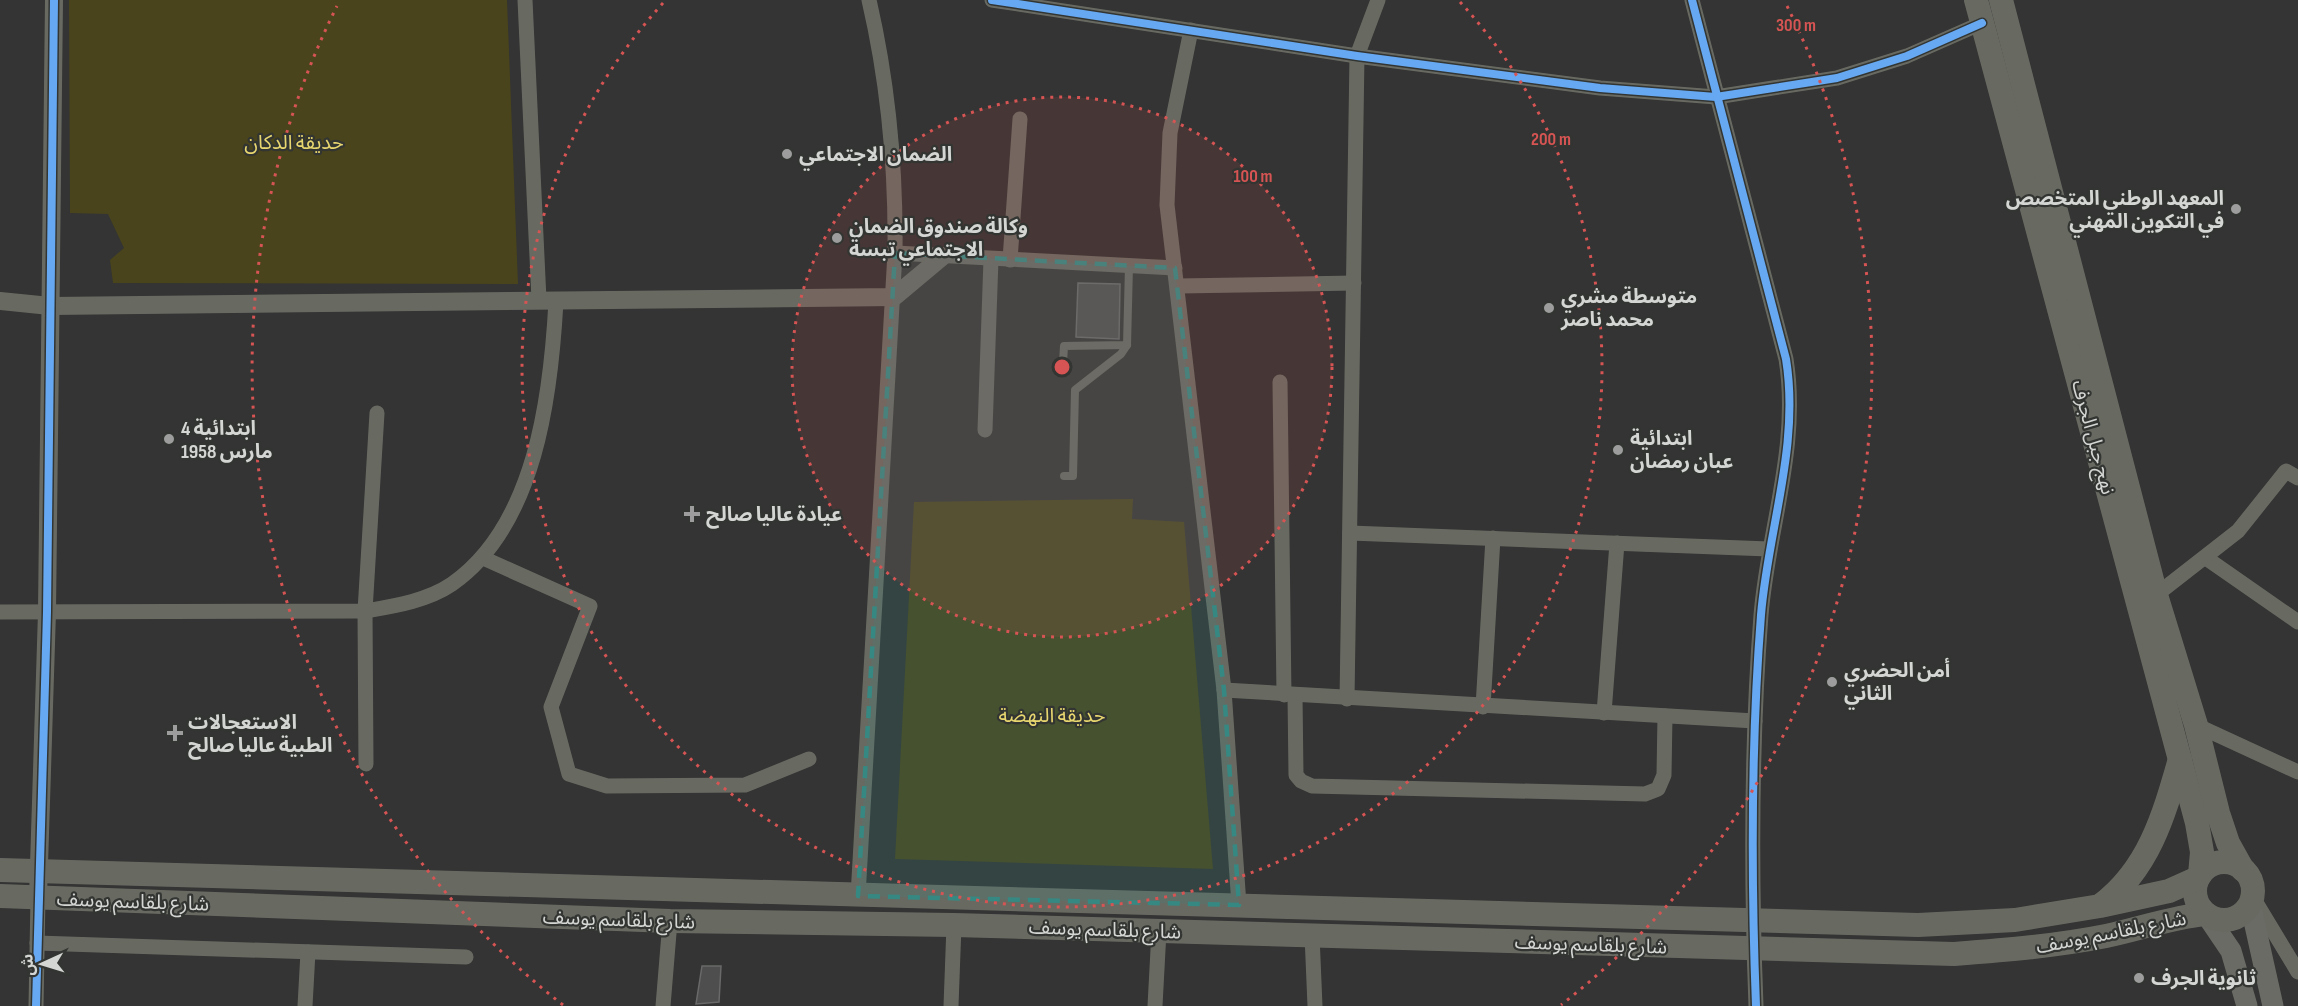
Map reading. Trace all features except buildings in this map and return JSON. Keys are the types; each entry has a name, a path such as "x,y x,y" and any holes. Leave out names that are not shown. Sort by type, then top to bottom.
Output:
{"main road":[{"name":"نهج جبل الجرف","path":"2001,0 2156,595 2196,725 2218,813 2228,843 2243,870"},
{"name":"نهج جبل الجرف","path":"1979,11 2198,823 2202,852 2199,877"},
{"path":"2100,906 2121,890 2149,850 2180,757"},
{"path":"2247,1006 2231,951 2195,898 2199,877 2213,865 2222,862 2243,870 2249,878 2272,1006"},
{"name":"شارع بلقاسم يوسف","path":"0,870 858,896 1929,924 2015,920 2100,906 2169,891 2199,877"},
{"name":"شارع بلقاسم يوسف","path":"0,896 670,921 954,925 1954,954 2037,947 2106,936 2186,916 2206,915"},
{"path":"2206,915 2215,919 2234,918 2242,914 2251,899"}],"street":[{"path":"36,1006 47,612 54,0"},
{"path":"0,612 365,611 408,604 451,585 483,558 512,513 532,458 553,363 525,0"},
{"path":"858,896 895,254 891,153 885,96 869,0"},
{"path":"992,0 1087,7 1191,30 1357,56 1600,88 1716,97 1837,78 1907,56 1979,11"},
{"path":"1347,699 1357,56 1378,0"},
{"path":"1692,0 1786,359 1789,380 1790,439 1769,549 1761,613 1755,722 1756,1006"},
{"path":"1191,30 1170,133 1167,205 1224,690 1239,905"},
{"path":"1010,260 1020,119"},
{"path":"895,254 1175,268"},
{"path":"0,301 50,306 894,297 943,256"},
{"path":"985,430 990,259"},
{"path":"1178,286 1354,283"},
{"path":"1280,382 1290,695 1296,775 1301,781 1312,786 1645,794 1658,789 1664,775 1665,716"},
{"path":"366,764 365,611 377,413"},
{"path":"2156,595 2238,531 2286,471 2298,478"},
{"path":"1350,533 1769,549"},
{"path":"1483,706 1493,538"},
{"path":"1604,713 1617,543"},
{"path":"483,558 590,606 551,707 569,774 607,786 745,785 809,759"},
{"path":"2206,558 2298,622"},
{"path":"1224,690 1755,722"},
{"path":"2196,725 2298,772"},
{"path":"2251,899 2291,946 2298,972"},
{"path":"663,1006 670,921"},
{"path":"951,1006 954,925"},
{"path":"1155,1006 1159,931"},
{"path":"1312,935 1315,1006"},
{"path":"37,943 466,957"},
{"path":"305,1006 308,952"}],"lane":[{"path":"1064,476 1073,476 1075,390 1121,354 1127,345 1130,266"},
{"path":"1063,363 1064,346 1127,345"}],"highlighted area":[{"path":"895,253 1175,268 1224,690 1239,905 858,896"}],"green space":[{"name":"حديقة الدكان","path":"69,0 507,0 518,284 113,283 110,260 124,248 108,214 70,213"},
{"name":"حديقة النهضة","path":"1133,499 1132,519 1184,522 1213,869 895,859 914,502"}],"cycle path":[{"path":"36,1006 47,612 54,0"},
{"path":"992,0 1357,56 1600,88 1716,97 1837,78 1907,56 1982,23"},
{"path":"1692,0 1786,359 1789,391 1786,456 1761,615 1755,712 1753,909 1756,1006"}],"place":[{"name":"الضمان الاجتماعي","path":"787,154"},
{"name":"المعهد الوطني المتخصص في التكوين المهني","path":"2236,209"},
{"name":"وكالة صندوق الضمان الاجتماعي تبسة","path":"837,238"},
{"name":"متوسطة مشري محمد ناصر","path":"1549,308"},
{"name":"ابتدائية 4 مارس 1958","path":"169,439"},
{"name":"ابتدائية عبان رمضان","path":"1618,450"},
{"name":"عيادة عاليا صالح","path":"692,514"},
{"name":"أمن الحضري الثاني","path":"1832,682"},
{"name":"الاستعجالات الطبية عاليا صالح","path":"175,733"},
{"name":"ثانوية الجرف","path":"2139,978"}]}
